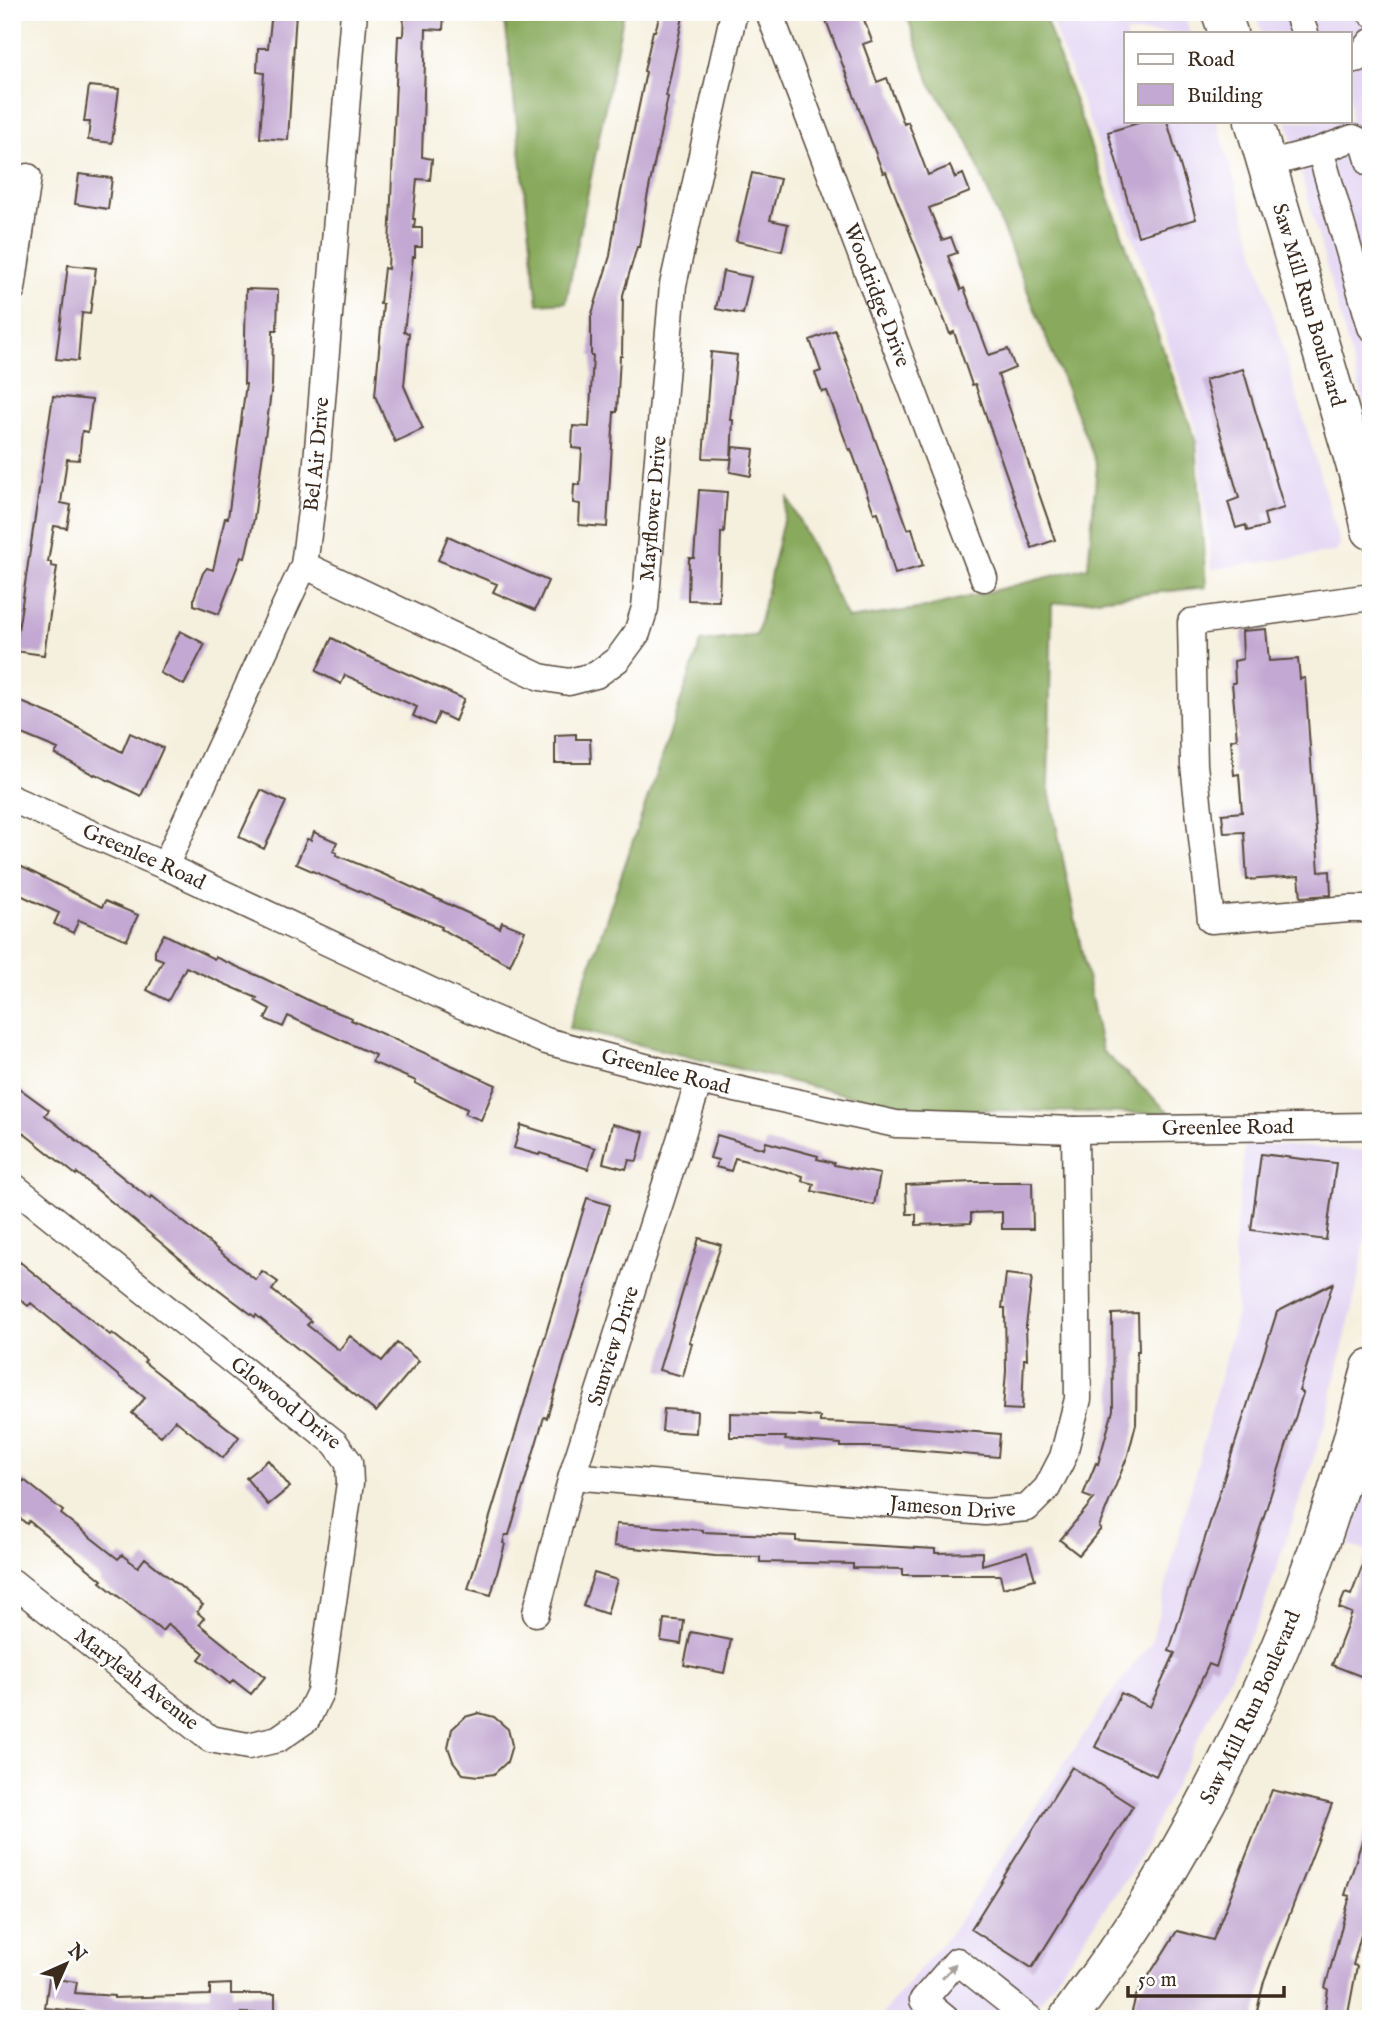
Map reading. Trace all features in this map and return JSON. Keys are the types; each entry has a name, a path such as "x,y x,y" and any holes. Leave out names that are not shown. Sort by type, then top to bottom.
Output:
{"highway":[{"path":"1221,12 1227,32"},
{"name":"Saw Mill Run Boulevard","path":"1254,122 1354,457 1371,530"},
{"name":"Saw Mill Run Boulevard","path":"1068,2019 1141,1916 1216,1784 1276,1657 1319,1550 1355,1436 1371,1368"}],"street":[{"name":"Bel Air Drive","path":"165,866 304,565 316,473 354,12"},
{"name":"Mayflower Drive","path":"304,565 540,677 569,682 596,675 618,659 637,633 645,608 673,285 734,12"},
{"name":"Woodridge Drive","path":"769,12 984,578"},
{"path":"1297,12 1306,32"},
{"path":"1352,60 1359,58 1371,42"},
{"path":"1268,164 1353,138 1364,143 1370,163"},
{"path":"1320,150 1371,327"},
{"path":"12,289 28,177"},
{"path":"1370,908 1211,920 1194,765 1191,622 1371,597"},
{"name":"Greenlee Road","path":"12,799 165,866 461,1005 546,1041 699,1081 896,1124 1075,1130 1371,1126"},
{"name":"Sunview Drive","path":"536,1613 572,1475 699,1081"},
{"name":"Jameson Drive","path":"572,1475 985,1512 1027,1507 1047,1488 1063,1457 1077,1399 1075,1130"},
{"name":"Glowood Drive","path":"12,1185 335,1443 349,1462 351,1483 326,1663 320,1692 307,1719"},
{"name":"Maryleah Avenue","path":"12,1582 210,1739 248,1746 258,1744 278,1739 307,1719"},
{"path":"946,2019 923,2000 957,1961 1030,2019"}],"shaded area":[{"path":"1048,12 1184,12 1190,32 1124,32 1124,122 1217,122 1340,544 1336,552 1212,569 1197,430 1135,243"},
{"path":"1255,12 1371,12 1371,79 1358,93 1371,108 1371,430 1287,122 1352,122 1352,32 1262,32"},
{"path":"1245,1143 1371,1151 1371,1196 1360,1274 1324,1428 1261,1614 1134,1867 1028,2019 878,2019 952,1931 1114,1690 1151,1643 1237,1313 1234,1245"},
{"path":"1371,1464 1371,1553 1349,1545"}],"green space":[{"path":"504,12 624,12 566,302 538,304"},
{"path":"906,12 1043,12 1196,442 1206,587 1052,604 1048,785 1102,1051 1171,1114 901,1108 569,1028 701,642 757,635 788,498 848,619 924,608 1088,567 1097,465 968,142 930,83"}],"building":[{"path":"272,12 296,12 288,140 260,138 264,73 257,72 258,48 268,48"},
{"path":"404,12 444,12 443,30 426,29 422,157 432,159 430,180 417,179 413,219 414,228 422,228 422,247 415,247 404,332 409,333 404,386 423,429 395,442 375,396 383,304 380,304 384,268 388,269 398,36 403,36"},
{"path":"661,12 684,12 639,247 623,295 622,356 617,412 614,412 607,527 579,525 580,504 573,503 574,484 580,485 582,449 572,448 573,426 589,427 593,356 591,317 610,256 646,72 644,71 653,31"},
{"path":"823,12 861,12 872,41 863,44 877,82 887,78 904,124 908,122 928,175 950,166 955,178 963,174 970,192 929,208 942,240 951,237 957,253 948,256 961,290 964,288 989,355 1008,349 1015,368 998,375 1055,540 1032,548 975,384 972,385 954,332 950,334 886,172 883,173"},
{"path":"89,86 119,89 112,143 88,140 90,122 84,122"},
{"path":"1142,122 1167,122 1196,219 1138,236 1108,132"},
{"path":"752,173 780,179 770,220 788,224 782,251 736,241"},
{"path":"79,174 112,178 108,209 75,204"},
{"path":"68,265 96,268 90,314 82,313 78,361 56,359"},
{"path":"723,271 751,277 743,314 716,309"},
{"path":"246,289 278,290 277,330 273,330 272,385 254,519 245,558 241,557 219,614 194,605 194,598 203,573 207,568 213,570 225,518 228,518 246,384"},
{"path":"835,330 908,529 912,528 923,566 895,574 878,512 874,513 827,391 822,392 815,373 821,371 810,340"},
{"path":"711,352 737,355 730,420 733,420 731,459 703,458"},
{"path":"1243,369 1284,508 1264,514 1267,526 1247,531 1246,525 1236,528 1228,502 1239,498 1205,380"},
{"path":"53,396 92,400 88,432 82,431 79,460 67,459 61,503 71,505 67,528 54,526 48,562 57,567 44,655 15,651"},
{"path":"733,447 754,449 751,476 730,472"},
{"path":"699,490 727,492 724,533 721,532 719,601 688,600 689,558 694,558"},
{"path":"448,536 548,581 535,610 493,592 497,584 438,560"},
{"path":"1266,629 1269,661 1298,659 1300,679 1305,678 1319,872 1330,871 1331,895 1301,897 1299,876 1247,880 1244,832 1224,833 1222,814 1242,812 1239,774 1234,775 1231,740 1237,739 1232,683 1235,683 1234,661 1243,659 1242,631"},
{"path":"180,631 205,644 184,685 160,673"},
{"path":"332,638 464,699 455,721 439,713 434,725 413,716 417,707 345,675 341,684 316,671"},
{"path":"19,701 60,718 122,752 130,733 163,748 141,796 55,754 58,749 12,730 12,716"},
{"path":"576,734 576,739 590,739 591,763 555,763 555,735"},
{"path":"261,790 286,802 264,849 239,837"},
{"path":"314,832 337,842 333,851 336,855 500,928 502,922 525,931 510,965 441,929 442,927 296,864 307,839 311,840"},
{"path":"12,862 102,907 105,901 138,915 127,940 79,920 73,933 54,924 59,913 12,891"},
{"path":"164,934 496,1085 481,1120 465,1114 467,1109 415,1083 416,1081 372,1062 375,1055 288,1016 283,1027 265,1019 270,1009 255,1001 257,998 186,967 168,1001 147,990 163,960 155,957 155,950"},
{"path":"12,1083 49,1110 45,1115 150,1199 152,1196 256,1280 262,1271 278,1282 272,1290 311,1321 307,1325 339,1350 350,1336 382,1361 397,1343 419,1361 376,1412 12,1124"},
{"path":"612,1124 644,1132 637,1161 629,1160 626,1169 603,1163"},
{"path":"521,1125 595,1148 588,1169 540,1153 539,1155 514,1148"},
{"path":"717,1135 764,1149 766,1142 818,1156 817,1159 834,1165 880,1174 874,1205 812,1191 814,1184 802,1181 803,1176 735,1158 731,1171 716,1167 718,1160 710,1158"},
{"path":"1261,1154 1336,1163 1326,1240 1251,1230"},
{"path":"1032,1182 1033,1229 1002,1229 1002,1212 971,1213 971,1223 916,1225 916,1214 907,1214 906,1185"},
{"path":"587,1198 610,1205 547,1418 544,1417 509,1535 505,1535 491,1595 468,1589"},
{"path":"699,1238 721,1245 689,1342 692,1343 683,1376 659,1370"},
{"path":"20,1262 239,1437 223,1458 175,1420 161,1436 132,1413 145,1398 31,1303 28,1306 12,1293 12,1271"},
{"path":"1006,1274 1032,1277 1026,1326 1027,1359 1024,1359 1022,1410 1003,1409 1006,1371 1005,1308 1002,1308"},
{"path":"1333,1283 1299,1391 1303,1393 1216,1667 1209,1664 1156,1776 1095,1747 1121,1693 1150,1707 1175,1653 1169,1651 1277,1312"},
{"path":"1138,1313 1136,1424 1128,1455 1099,1527 1101,1529 1079,1555 1060,1540 1094,1499 1083,1495 1096,1463 1098,1464 1113,1410 1112,1314"},
{"path":"664,1409 697,1411 696,1433 662,1431"},
{"path":"730,1413 799,1415 820,1417 820,1422 1000,1434 998,1457 875,1447 841,1447 841,1444 785,1440 786,1437 730,1437"},
{"path":"268,1460 290,1487 268,1505 246,1478"},
{"path":"24,1480 63,1511 61,1514 118,1559 122,1555 138,1567 145,1558 203,1605 197,1612 204,1618 199,1624 265,1677 251,1694 233,1680 230,1684 199,1659 204,1653 168,1624 162,1631 29,1521 27,1524 12,1512 12,1495"},
{"path":"616,1524 703,1532 796,1536 796,1541 935,1549 935,1553 982,1552 982,1565 1027,1552 1035,1579 1003,1588 1000,1575 903,1575 903,1569 853,1568 853,1564 760,1562 760,1557 715,1556 614,1546"},
{"path":"1370,1547 1371,1680 1332,1665 1352,1613 1339,1608 1345,1593 1351,1595"},
{"path":"594,1573 617,1580 607,1614 583,1606"},
{"path":"664,1619 684,1621 681,1644 661,1641"},
{"path":"691,1632 731,1640 724,1673 684,1665"},
{"path":"479,1713 494,1717 508,1729 512,1745 507,1762 494,1774 463,1774 453,1761 448,1747 452,1729 465,1717"},
{"path":"1072,1767 1133,1806 1032,1968 971,1929"},
{"path":"1272,1790 1332,1804 1264,1981 1255,2019 1130,2019 1136,1996 1177,1931 1213,1940"},
{"path":"1367,1825 1371,1826 1371,1897 1353,1965 1357,1966 1347,2019 1324,2019 1328,1989 1325,1988 1350,1896 1345,1895"},
{"path":"49,1978 77,1982 75,1993 114,1998 210,1995 210,1985 231,1984 231,1994 275,1994 275,2014 241,2013 242,2016 211,2017 211,2013 130,2016 45,2008"}]}
